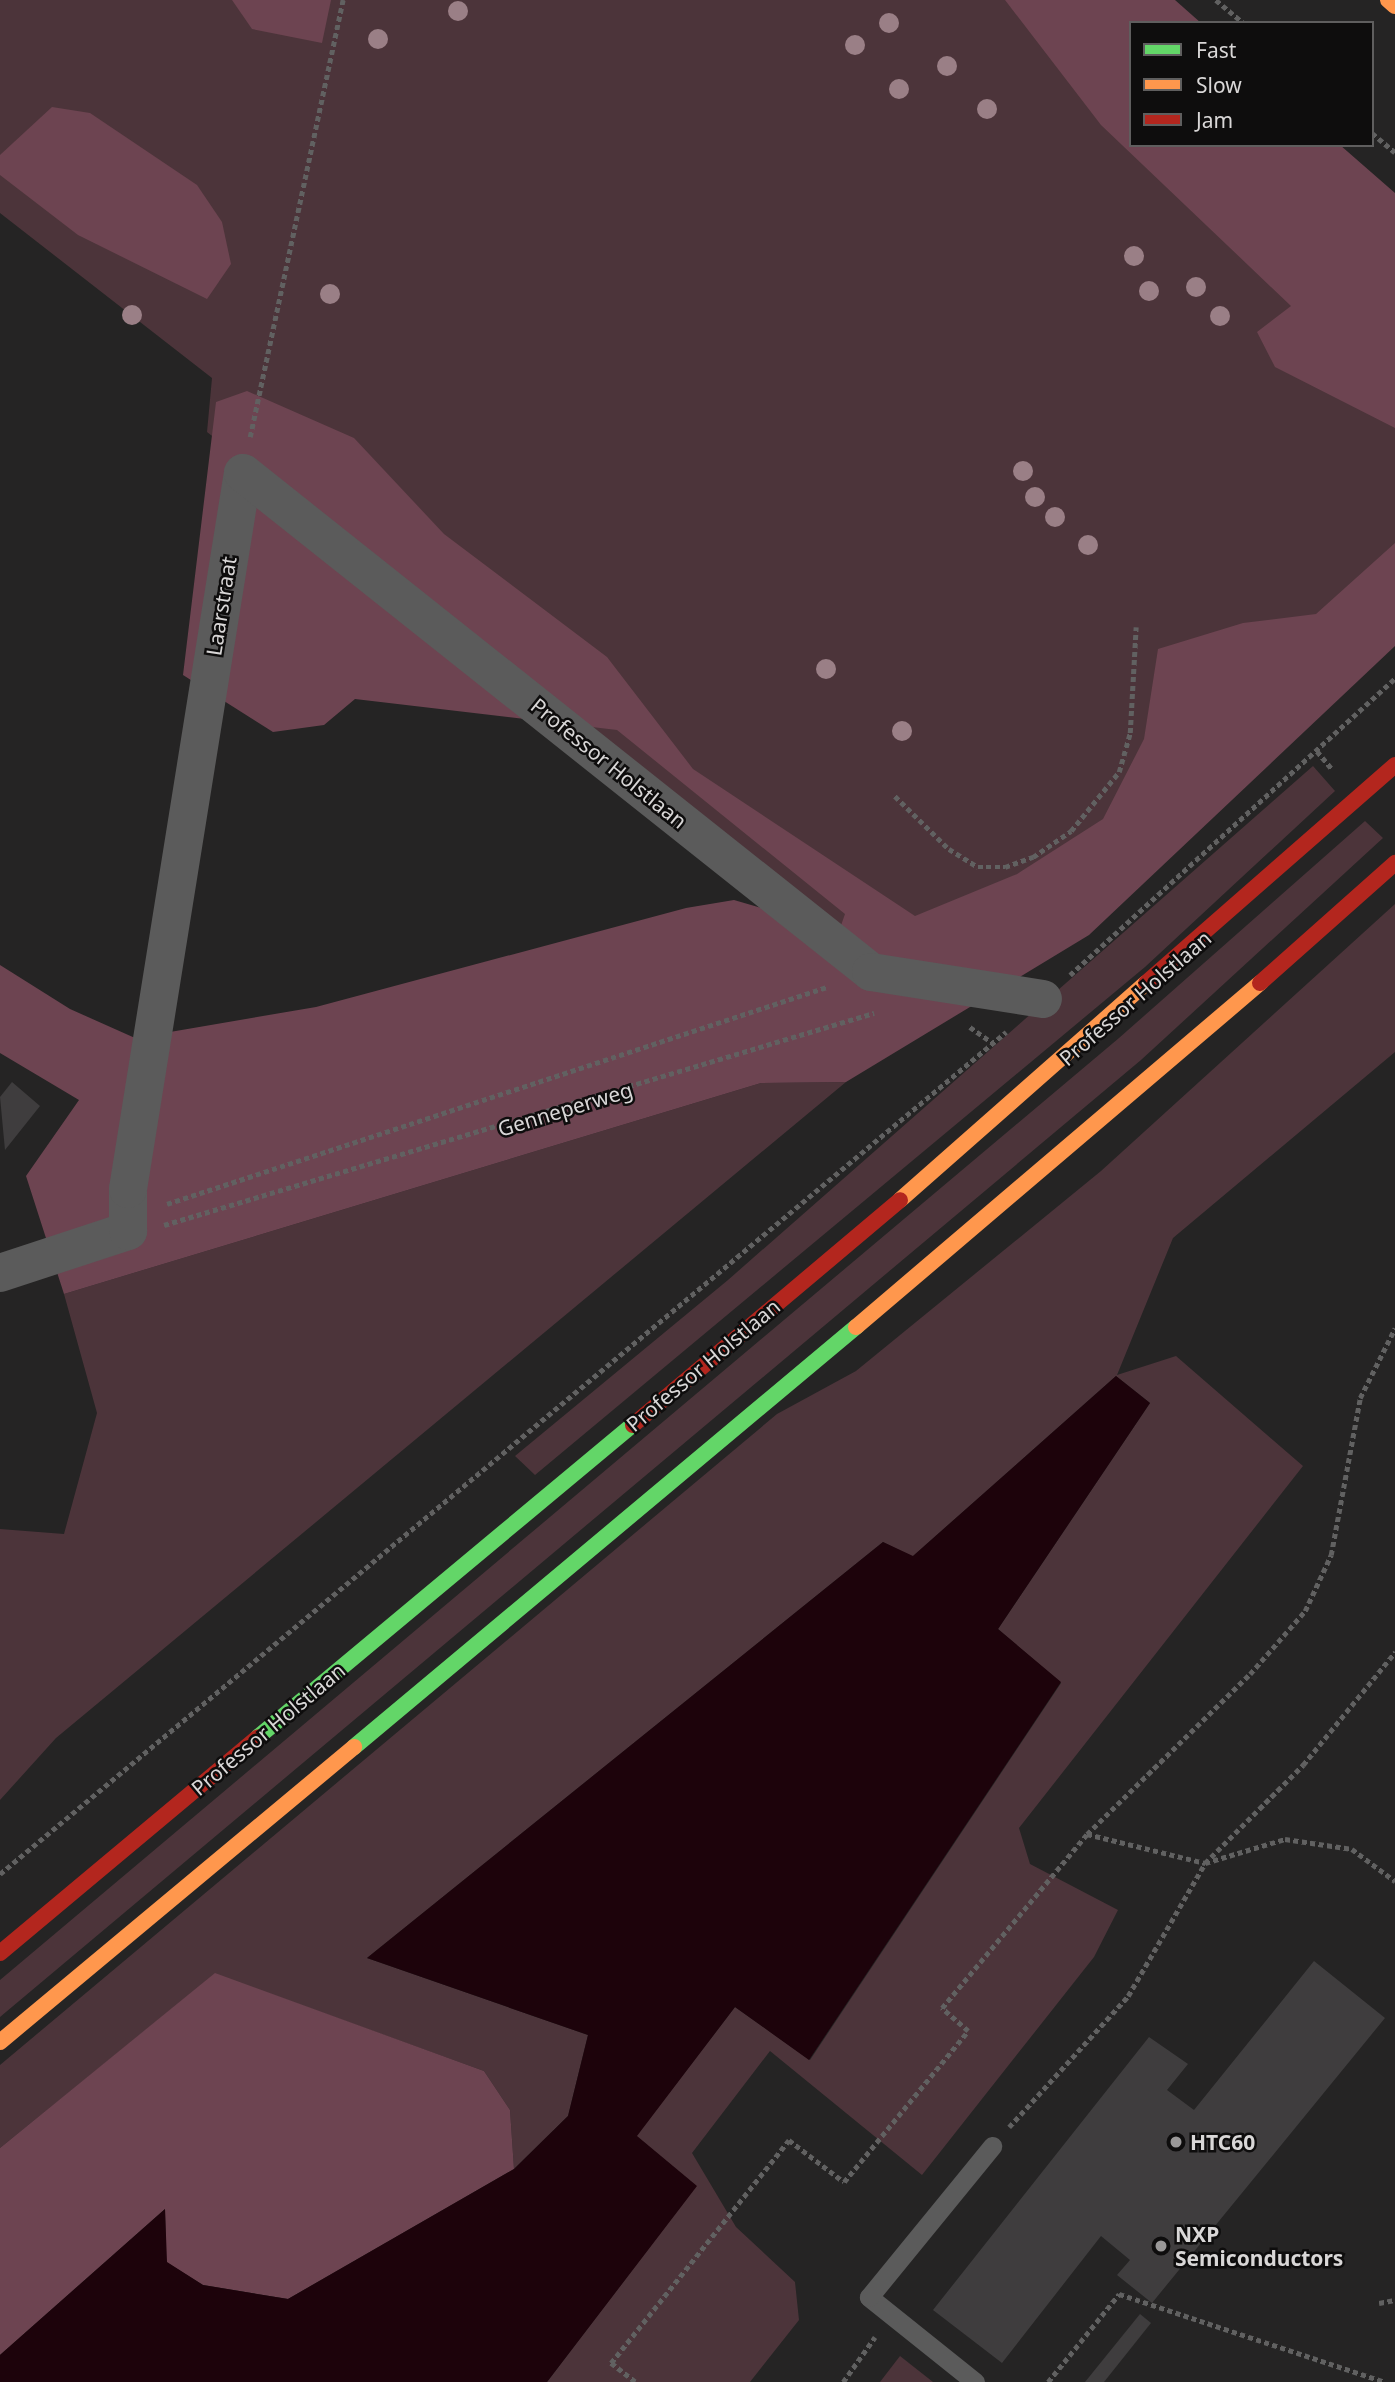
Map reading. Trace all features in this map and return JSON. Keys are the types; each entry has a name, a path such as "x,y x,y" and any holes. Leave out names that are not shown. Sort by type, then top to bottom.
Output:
{"main road":[{"path":"1388,0 1395,6"},
{"name":"Professor Holstlaan","path":"0,1953 868,1228 1395,765"},
{"path":"0,2042 1153,1079 1395,863"}],"street":[{"name":"Professor Holstlaan","path":"243,473 871,972 1042,999"},
{"name":"Laarstraat","path":"128,1224 243,473"},
{"path":"0,1273 128,1224"}],"lane":[{"path":"975,2382 869,2297 992,2146"}],"path":[{"path":"243,473 343,0"},
{"path":"1216,0 1241,21"},
{"path":"1374,135 1395,152"},
{"path":"895,796 948,849 978,867 1024,861 1072,831 1119,772 1130,733 1136,627"},
{"path":"1042,999 1395,678"},
{"path":"128,1224 871,972"},
{"name":"Genneperweg","path":"128,1224 479,1135 878,1011"},
{"path":"0,1874 993,1043 964,1023"},
{"path":"635,2382 611,2363 789,2140 844,2182 968,2031 942,2008 1087,1834 1251,1674 1305,1611 1331,1555 1360,1398 1395,1328"},
{"path":"992,2146 1128,1996 1205,1863 1303,1765 1395,1652"},
{"path":"1087,1834 1205,1863 1285,1839 1352,1849 1395,1881"},
{"path":"1048,2382 1119,2294 1385,2382"},
{"path":"1379,2303 1395,2300"},
{"path":"843,2382 891,2314"}],"shaded area":[{"path":"0,0 1134,0 1134,21 1129,21 1129,147 1138,147 1395,224 1395,606 1255,750 870,951 207,432 212,378 0,213"},
{"path":"232,0 331,0 322,43 252,29"},
{"path":"1005,0 1175,0 1199,21 1129,21 1129,147 1342,147 1395,193 1395,428 1275,367 1257,332 1291,306 1101,125"},
{"path":"52,107 90,113 197,185 222,222 231,264 207,299 78,235 0,175 0,155"},
{"path":"247,391 354,438 444,534 607,657 693,769 915,916 1017,874 1103,819 1144,739 1158,649 1243,623 1316,614 1395,543 1395,646 1089,935 846,1082 761,1083 64,1294 26,1176 79,1100 0,1053 0,965 70,1009 135,1038 316,1007 686,908 734,900 839,931 845,914 617,730 355,699 324,725 273,732 183,675 216,402"},
{"path":"1313,766 1335,791 1145,967 535,1475 515,1456 728,1280"},
{"path":"1365,821 1383,838 1141,1060 0,2017 0,1980 1119,1038"},
{"path":"1395,904 1395,1052 1173,1238 1117,1375 1176,1356 1303,1466 1019,1828 1030,1864 1118,1910 1094,1957 922,2175 770,2051 692,2153 736,2227 795,2282 799,2320 750,2382 547,2382 696,2186 636,2136 735,2007 810,2060 1061,1683 998,1629 1150,1403 1116,1376 912,1557 883,1542 367,1958 588,2035 568,2116 514,2169 510,2110 484,2071 215,1974 0,2148 0,2065 777,1414 856,1371 1101,1171"},
{"path":"846,1082 56,1738 0,1800 0,1529 64,1534 97,1413 64,1294 761,1083"},
{"path":"1116,1376 1150,1403 998,1629 1061,1682 809,2060 735,2007 637,2136 697,2186 547,2382 0,2382 0,2355 165,2209 167,2262 203,2285 288,2299 514,2169 568,2116 588,2035 367,1958 883,1542 913,1556"},
{"path":"215,1973 484,2071 510,2110 514,2169 288,2299 203,2285 166,2262 165,2209 0,2355 0,2148"},
{"path":"900,2356 933,2382 880,2382"}],"building":[{"path":"12,1082 40,1106 5,1150 0,1097"},
{"name":"HTC60","path":"1314,1961 1385,2018 1152,2303 1117,2275 1130,2260 1101,2236 1002,2363 933,2310 1149,2037 1188,2064 1167,2090 1194,2110"},
{"path":"1140,2314 1151,2323 1104,2382 1085,2382"}],"traffic: fast":[{"path":"354,1747 856,1327"},
{"path":"258,1737 633,1425"}],"traffic: slow":[{"path":"1388,0 1395,6"},
{"path":"900,1200 1146,983"},
{"path":"856,1327 1260,983"},
{"path":"0,2042 354,1747"}],"traffic: jam":[{"path":"1146,983 1395,765"},
{"path":"1260,983 1395,863"},
{"path":"633,1425 900,1200"},
{"path":"0,1953 258,1737"}],"place":[{"name":"HTC60","path":"1176,2142"},
{"name":"NXP Semiconductors","path":"1161,2246"}]}
